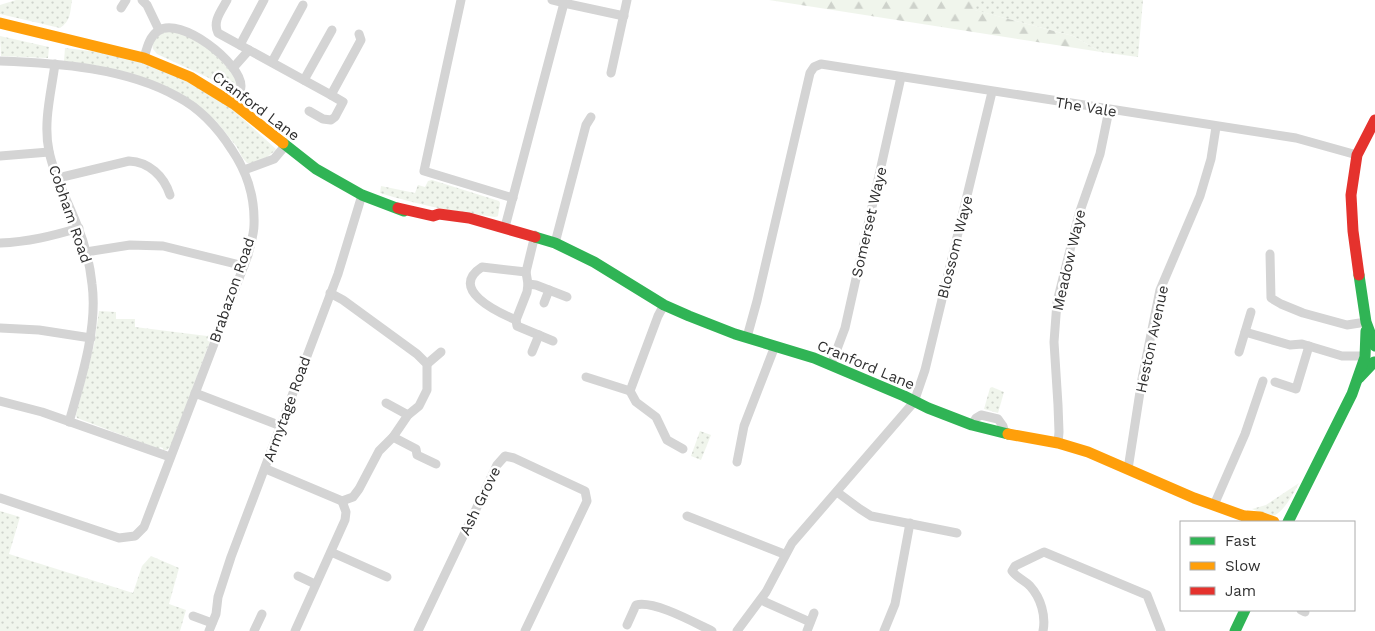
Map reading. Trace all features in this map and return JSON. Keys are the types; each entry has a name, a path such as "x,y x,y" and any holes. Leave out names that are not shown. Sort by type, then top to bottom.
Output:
{"street":[{"path":"142,0 147,5 159,30"},
{"path":"227,0 216,21 218,33 343,102 335,117 331,120 323,119 309,111"},
{"path":"240,45 264,0"},
{"path":"461,0 424,171 513,198"},
{"path":"552,0 624,16"},
{"path":"611,73 627,0"},
{"path":"505,227 564,3"},
{"path":"272,62 303,5"},
{"name":"Cranford Lane","path":"0,23 144,58 193,78 234,104 316,169 362,194 398,208 433,216 439,214 470,218 555,243 594,262 664,304 689,316 831,365 914,402 972,425 1005,434 1058,443 1088,452 1194,498 1253,521"},
{"path":"144,58 150,39 159,30 172,27 185,30 214,49 233,68 242,85 234,104"},
{"path":"304,80 332,30"},
{"path":"331,95 361,40 360,34"},
{"path":"233,68 249,50"},
{"name":"Brabazon Road","path":"0,61 55,64 98,71 149,84 180,98 203,115 223,136 244,170 253,202 254,227 244,266 144,528 134,536 119,538 0,498"},
{"name":"Cobham Road","path":"55,64 47,115 49,152 86,252 93,285 93,313 90,338 69,422"},
{"name":"The Vale","path":"747,337 759,294 810,73 814,67 821,64 1296,138 1357,155"},
{"name":"Somerset Waye","path":"831,365 845,328 901,77"},
{"name":"Blossom Waye","path":"914,402 925,370 992,92"},
{"name":"Meadow Waye","path":"1058,443 1058,404 1054,342 1057,302 1079,214 1100,154 1109,110"},
{"path":"555,243 586,125 591,117"},
{"path":"1280,521 1297,503 1313,474 1370,354 1353,231 1350,195 1357,155 1375,120"},
{"name":"Heston Avenue","path":"1128,469 1142,380 1160,290 1200,196 1211,160 1216,127"},
{"path":"244,170 274,159 285,146"},
{"path":"0,156 49,152"},
{"path":"58,178 129,161 138,161 154,170 165,182 170,195"},
{"name":"Armytage Road","path":"193,616 211,627 216,614 218,597 231,557 266,469 338,274 362,194"},
{"path":"0,243 51,237 78,228"},
{"path":"535,236 526,272 527,292 516,320 516,326 553,341"},
{"path":"86,252 130,245 163,246 244,266"},
{"path":"1270,254 1272,298 1303,313 1347,325 1366,324"},
{"path":"516,320 497,312 474,295 470,288 471,282 475,271 482,266 526,272"},
{"path":"528,284 567,297"},
{"path":"544,302 549,290"},
{"path":"266,469 342,501 354,497 379,451 393,437 408,415 419,406 427,390 427,364 417,354 343,300 330,293"},
{"path":"630,391 664,304"},
{"path":"1239,352 1251,312"},
{"path":"0,328 39,330 90,338"},
{"path":"1245,332 1290,345 1302,344 1342,356 1370,354"},
{"path":"532,352 539,335"},
{"path":"738,462 744,426 775,346"},
{"path":"1275,382 1296,388 1309,346"},
{"path":"427,364 441,352"},
{"path":"586,376 630,391 636,402 656,417 667,440 683,449"},
{"path":"1214,505 1245,434 1263,381"},
{"path":"195,393 281,426"},
{"path":"0,401 42,412 170,457"},
{"path":"738,631 772,582 784,554 792,542 914,402"},
{"path":"386,403 408,415"},
{"path":"393,437 416,449 417,455 436,464"},
{"name":"Ash Grove","path":"418,631 497,465 505,456 514,458 585,491 587,501 525,631"},
{"path":"837,492 871,516 957,533"},
{"path":"295,631 345,520 346,512 342,501"},
{"path":"688,516 784,554"},
{"name":"Cranford Lane","path":"1244,516 1260,517 1275,521"},
{"path":"884,631 895,604 910,524"},
{"path":"330,552 387,577"},
{"path":"1043,631 1045,623 1044,612 1035,592 1012,571 1015,566 1044,552 1147,595 1161,631"},
{"path":"298,576 316,584"},
{"path":"761,600 811,622"},
{"path":"627,626 636,605 644,604 660,608 712,631"},
{"path":"1235,631 1245,611"},
{"path":"254,631 262,614"}],"green space":[{"path":"16,0 72,0 68,19 60,28 0,14 0,5"},
{"path":"769,0 975,0 975,10 1073,36 1101,52"},
{"path":"975,0 1143,0 1138,57 1101,52 1073,36 974,10"},
{"path":"167,31 188,36 207,48 224,64 237,81 237,92 229,91 209,78 157,54 153,49 153,43"},
{"path":"0,36 49,47 48,58 1,56"},
{"path":"65,48 98,52 144,63 183,79 231,108 276,149 263,159 247,163 216,121 181,94 99,66 64,61"},
{"path":"432,180 499,201 498,216 437,208 380,193 381,186 415,193 418,185 425,187 428,181"},
{"path":"99,311 116,312 116,319 135,319 135,327 207,336 213,333 171,446 167,450 163,450 160,447 159,449 77,418 76,415 94,345"},
{"path":"992,387 1004,392 998,413 984,409 990,388"},
{"path":"700,431 711,435 701,460 691,456"},
{"path":"1299,483 1287,503 1275,515 1271,516 1252,509 1266,505"},
{"path":"0,511 20,517 9,554 133,593 142,566 151,556 179,568 169,604 186,610 180,631 0,631"}],"traffic: fast":[{"path":"283,143 316,169 362,195 404,211"},
{"path":"535,237 555,243 594,262 664,305 689,316 735,334 814,358 928,408 972,425 1008,434"},
{"path":"1359,275 1366,322 1375,346"},
{"path":"1288,521 1352,394 1365,357 1366,331"},
{"path":"1359,378 1374,362"},
{"path":"1235,631 1245,611"}],"traffic: slow":[{"path":"0,23 144,58 190,77 234,104 283,143"},
{"path":"1008,434 1058,443 1088,452 1194,498 1253,521"},
{"path":"1247,516 1260,517 1271,521"}],"traffic: jam":[{"path":"1359,275 1353,231 1351,195 1357,155 1375,120"},
{"path":"398,208 433,216 439,214 469,218 535,237"}]}
